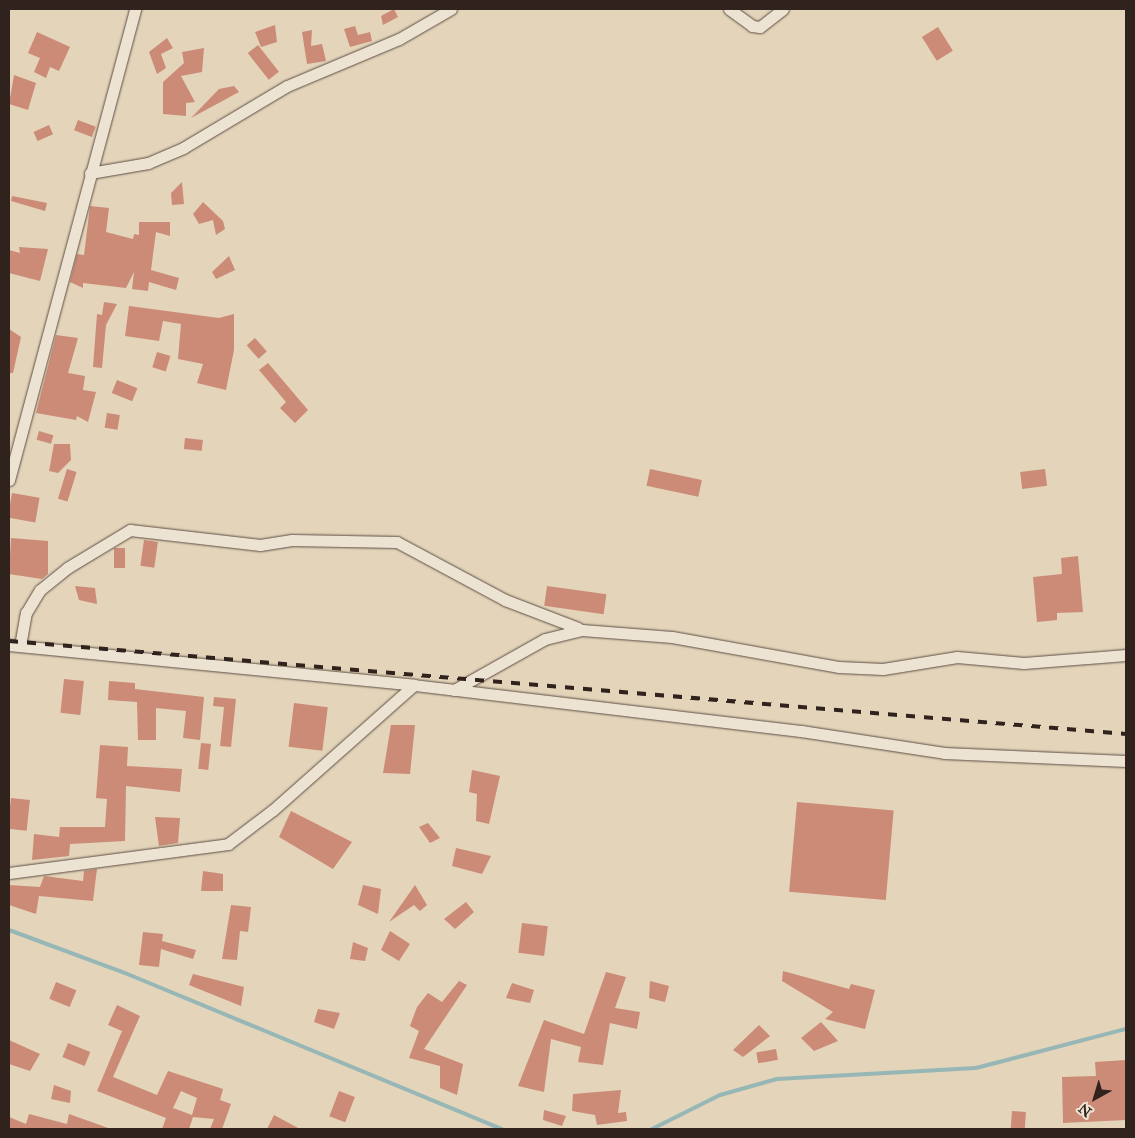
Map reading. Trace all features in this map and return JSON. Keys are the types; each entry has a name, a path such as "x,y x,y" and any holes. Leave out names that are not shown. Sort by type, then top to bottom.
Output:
{"street":[{"path":"9,480 135,9"},
{"path":"90,173 148,163 183,148 287,86 399,39 451,9"},
{"path":"729,9 752,26 760,27 783,9"},
{"path":"1126,656 1024,663 957,656 883,669 839,667 672,637 582,630 505,600 397,542 292,540 260,545 130,530 67,568 40,590 26,613 14,646 414,685 801,731 944,753 1126,761"},
{"path":"454,690 545,640 582,630"},
{"path":"9,873 216,849 228,844 273,810 414,685"}],"building":[{"path":"394,9 398,17 383,25 381,16"},
{"path":"275,25 277,42 261,47 255,32"},
{"path":"355,26 358,35 370,32 372,41 350,47 344,29"},
{"path":"938,27 953,51 937,61 922,37"},
{"path":"312,30 311,46 322,44 326,61 307,64 302,32"},
{"path":"37,32 70,47 59,71 50,67 46,78 34,72 40,58 28,53"},
{"path":"167,38 173,48 161,54 166,68 157,74 149,52"},
{"path":"258,45 279,72 269,80 248,53"},
{"path":"204,48 202,72 181,76 195,102 186,103 186,116 163,114 163,82 184,63 182,52"},
{"path":"14,75 36,83 28,110 9,104"},
{"path":"234,86 239,92 191,118 219,89"},
{"path":"78,120 96,127 92,137 74,130"},
{"path":"49,125 53,134 38,141 33,132"},
{"path":"182,182 184,204 172,205 171,193"},
{"path":"12,196 47,203 45,211 11,201"},
{"path":"203,202 223,221 225,229 216,235 213,220 199,224 193,214"},
{"path":"90,206 109,208 106,232 133,239 134,234 139,235 139,222 170,222 170,236 156,232 151,270 179,278 176,290 149,282 148,291 132,289 134,272 126,288 83,283 83,288 70,282 77,254 84,255"},
{"path":"19,247 48,249 40,281 9,273 9,250 20,253"},
{"path":"229,256 235,270 216,279 212,272"},
{"path":"104,302 117,304 106,325 102,368 93,367 97,314 102,315"},
{"path":"129,306 219,318 234,314 234,350 226,390 197,383 203,364 178,359 181,324 163,321 159,341 125,336"},
{"path":"9,329 21,337 13,373 9,373"},
{"path":"56,335 78,338 68,373 85,376 83,390 96,392 88,422 77,416 76,420 36,413"},
{"path":"255,338 267,352 259,359 247,345"},
{"path":"157,352 170,356 166,371 152,367"},
{"path":"268,363 308,410 295,423 280,408 286,402 259,370"},
{"path":"117,380 137,388 132,401 112,393"},
{"path":"107,413 120,415 117,430 105,428"},
{"path":"39,431 53,435 51,444 37,440"},
{"path":"185,438 203,440 202,451 184,449"},
{"path":"54,444 70,444 71,460 58,473 49,471"},
{"path":"67,469 77,472 67,502 58,499"},
{"path":"650,469 702,480 698,497 646,486"},
{"path":"1045,469 1047,486 1022,489 1020,472"},
{"path":"12,493 40,498 35,522 9,518"},
{"path":"11,538 48,541 48,574 42,579 9,574"},
{"path":"144,540 158,542 154,568 140,566"},
{"path":"114,548 125,548 125,568 114,568"},
{"path":"1078,556 1083,612 1057,613 1057,620 1037,622 1033,577 1062,574 1061,558"},
{"path":"75,586 95,588 97,604 79,600"},
{"path":"547,586 606,594 604,614 544,606"},
{"path":"64,679 84,681 80,715 60,713"},
{"path":"109,681 135,683 135,689 204,697 200,740 183,738 186,711 156,708 156,740 138,740 137,702 108,700"},
{"path":"214,697 236,699 231,747 220,746 224,707 213,706"},
{"path":"294,703 328,707 322,751 289,747"},
{"path":"391,725 415,725 410,774 383,773"},
{"path":"201,743 211,744 208,770 198,769"},
{"path":"100,745 128,747 127,766 182,769 180,792 126,786 125,841 70,844 69,856 32,860 34,834 59,837 60,827 105,827 107,799 96,798"},
{"path":"472,770 500,776 489,824 476,821 477,794 469,792"},
{"path":"11,798 30,800 27,831 9,829"},
{"path":"797,802 894,810 886,900 789,892"},
{"path":"291,811 352,842 333,869 279,837"},
{"path":"155,817 180,818 178,843 159,846"},
{"path":"428,823 440,838 430,843 419,827"},
{"path":"456,848 491,856 482,874 452,866"},
{"path":"97,869 93,901 39,896 36,914 9,905 9,885 40,887 44,876 83,881 84,871"},
{"path":"203,871 223,874 223,891 201,891"},
{"path":"363,885 381,889 378,914 358,905"},
{"path":"415,885 427,905 420,911 414,905 389,922"},
{"path":"466,902 474,912 455,929 444,919"},
{"path":"231,905 251,907 248,932 240,931 237,960 222,959"},
{"path":"522,923 548,926 544,956 518,953"},
{"path":"390,931 410,944 399,961 381,950"},
{"path":"143,932 163,934 162,941 196,950 193,959 161,949 159,967 139,965"},
{"path":"353,942 368,948 365,961 350,959"},
{"path":"783,971 849,989 851,984 875,990 865,1029 825,1019 833,1012 782,981"},
{"path":"606,972 626,977 615,1008 640,1012 637,1029 610,1023 603,1065 578,1062 581,1047 551,1039 544,1092 518,1086 544,1020 584,1034"},
{"path":"193,974 244,987 241,1006 189,985"},
{"path":"459,981 467,985 424,1049 463,1064 457,1095 440,1088 440,1066 409,1058 419,1031 410,1026 417,1007 428,993 442,1002"},
{"path":"650,981 669,986 665,1002 649,998"},
{"path":"56,982 76,990 70,1007 49,999"},
{"path":"512,983 534,990 530,1003 506,998"},
{"path":"117,1005 140,1016 113,1077 157,1095 168,1071 223,1089 220,1100 231,1104 222,1129 210,1129 214,1119 193,1117 189,1129 162,1129 166,1118 97,1091 122,1031 108,1025","holes":["181,1091 197,1098 192,1115 173,1108"]},
{"path":"318,1009 340,1013 334,1029 314,1022"},
{"path":"821,1022 838,1041 814,1051 801,1038"},
{"path":"759,1025 770,1036 743,1057 733,1050"},
{"path":"9,1040 40,1054 30,1071 9,1064"},
{"path":"68,1043 90,1052 85,1066 62,1057"},
{"path":"776,1049 778,1060 758,1063 756,1052"},
{"path":"1126,1060 1126,1120 1063,1123 1062,1077 1096,1076 1095,1062"},
{"path":"54,1085 71,1091 70,1103 51,1099"},
{"path":"621,1090 618,1113 626,1112 627,1121 597,1125 595,1115 572,1111 573,1094"},
{"path":"339,1091 355,1097 345,1122 329,1116"},
{"path":"544,1110 566,1116 562,1126 543,1120"},
{"path":"1012,1111 1026,1112 1025,1129 1011,1129"},
{"path":"29,1114 67,1124 69,1114 111,1129 9,1129 9,1117 26,1124"},
{"path":"274,1115 300,1129 267,1129"}],"waterway":[{"path":"9,930 125,973 502,1129"},
{"path":"652,1129 720,1095 777,1079 976,1068 1126,1029"}],"railway":[{"path":"9,641 1126,734"}]}
